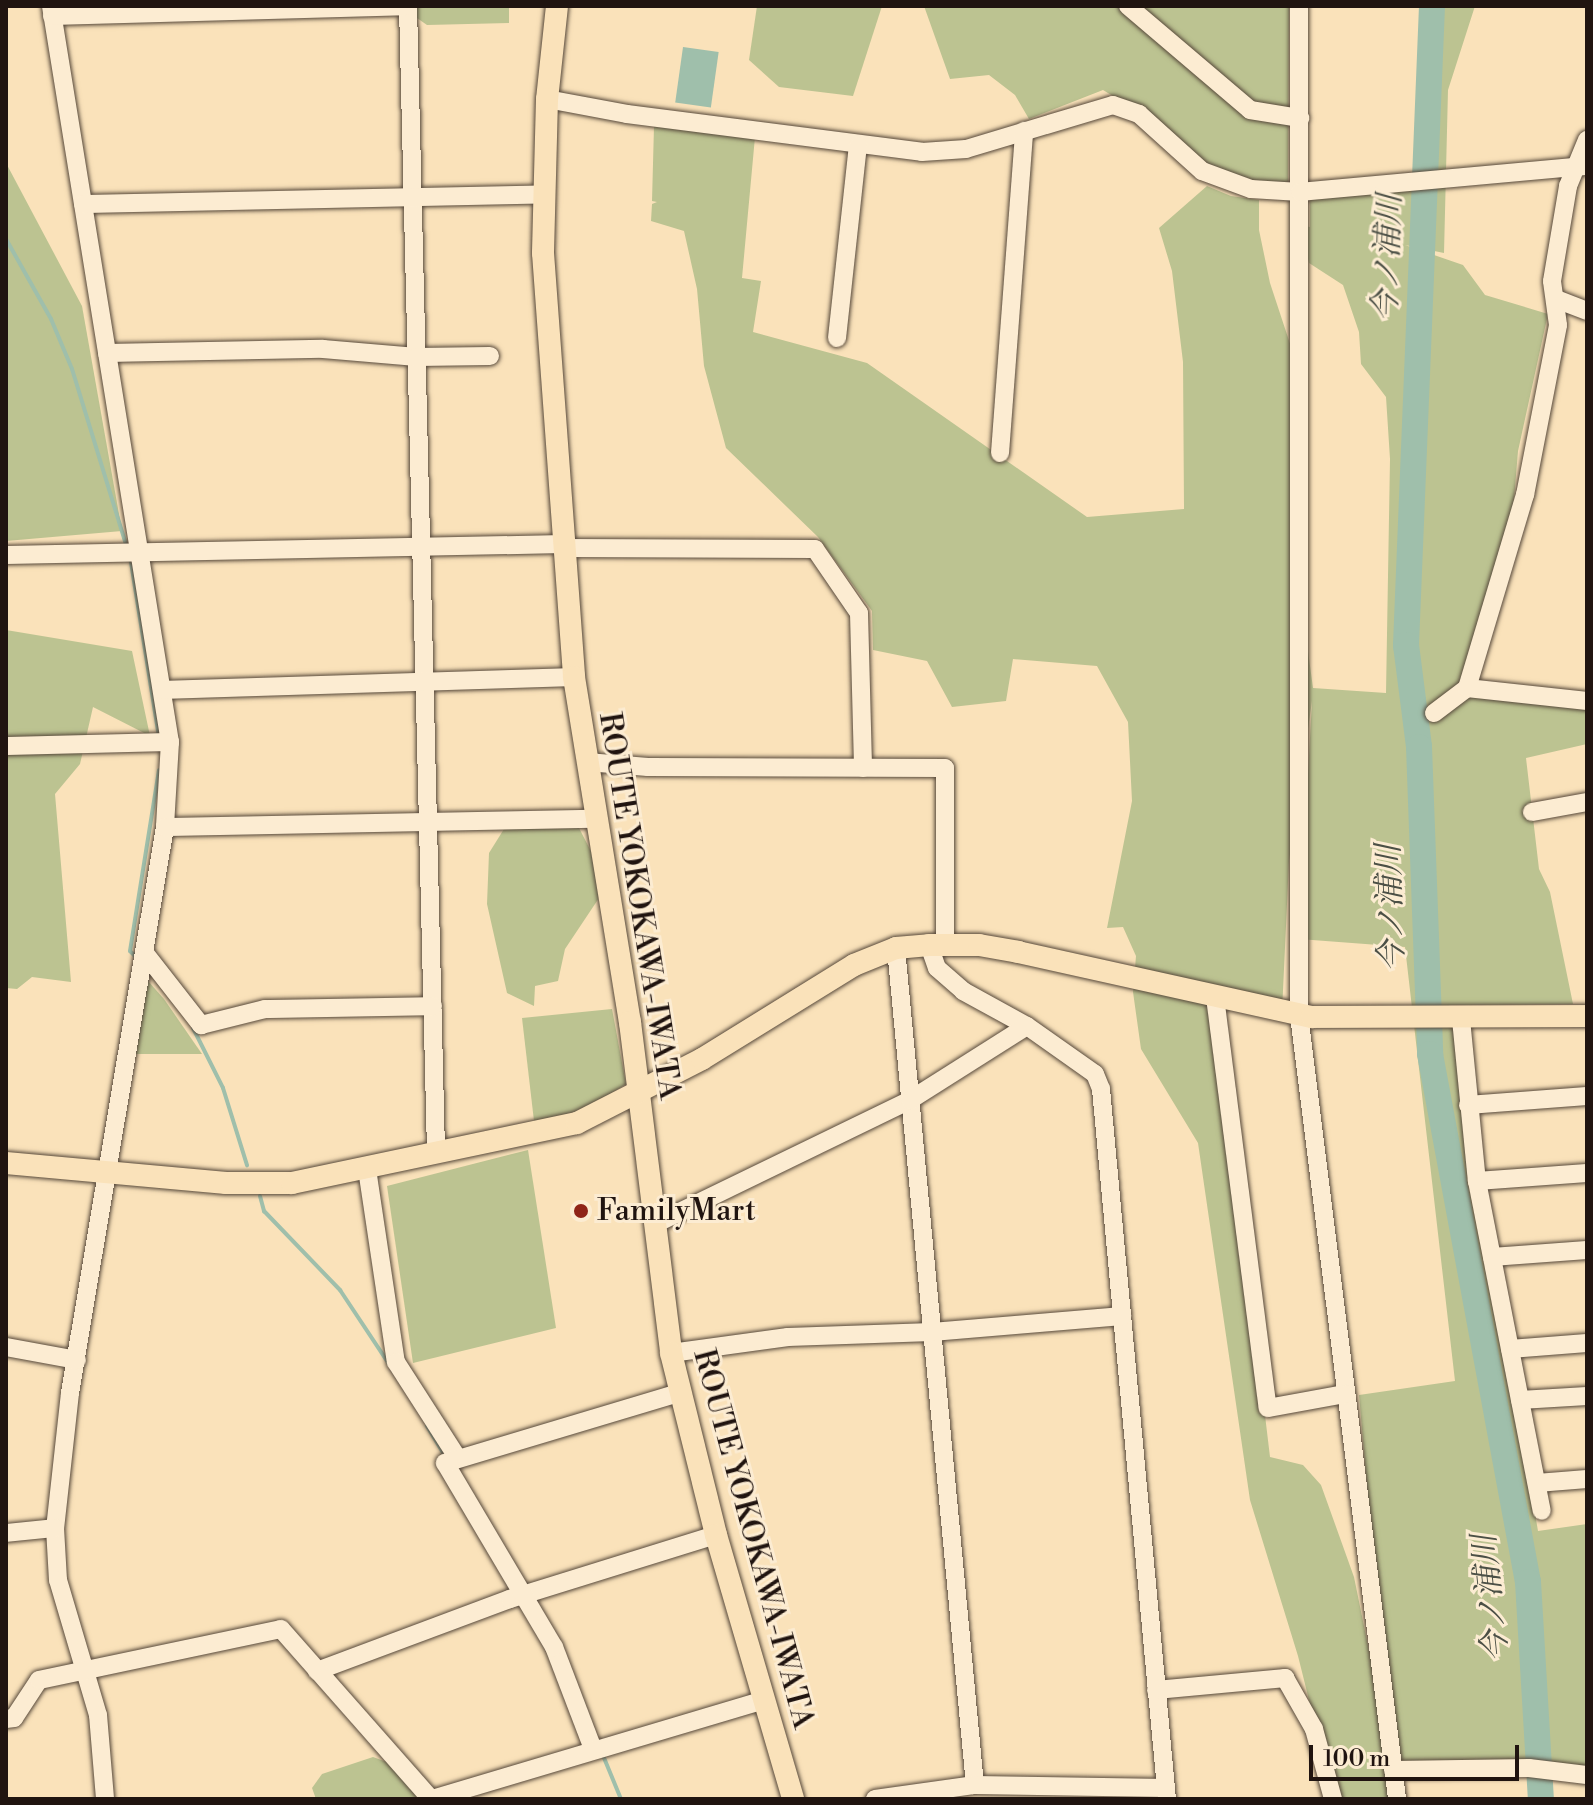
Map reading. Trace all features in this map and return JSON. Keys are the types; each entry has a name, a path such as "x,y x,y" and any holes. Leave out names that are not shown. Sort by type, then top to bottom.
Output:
{"main road":[{"name":"ROUTE YOKOKAWA-IWATA","path":"557,6 547,99 543,194 574,677 639,1093 671,1353 716,1535 793,1799"},
{"path":"6,1163 276,1183 367,1169 577,1123 639,1093 809,989 896,948 937,944 1018,952 1299,1015 1415,1019 1587,1016"}],"street":[{"path":"105,1799 98,1715 58,1580 55,1528 106,1171 165,827 170,742 52,11 406,6 427,682 436,1153"},
{"path":"1128,6 1250,110 1300,118"},
{"path":"1299,6 1299,1015 1397,1799"},
{"path":"547,99 858,146 922,152 966,149 1113,105 1139,114 1202,171 1227,183 1300,192 1582,166"},
{"path":"1000,453 1024,131"},
{"path":"1434,713 1467,688 1525,495 1558,325 1552,281 1587,140"},
{"path":"837,338 858,146"},
{"path":"83,204 543,194"},
{"path":"1556,299 1587,311"},
{"path":"107,353 323,349 417,357 490,356"},
{"path":"6,555 423,547 815,549 859,613 863,768"},
{"path":"162,690 574,677"},
{"path":"1467,688 1587,701"},
{"path":"6,746 170,742"},
{"path":"587,762 945,768 937,968 963,991 1027,1026 1095,1074 1101,1089 1166,1793 975,1785 875,1799"},
{"path":"1532,812 1587,803"},
{"path":"165,827 597,819"},
{"path":"896,948 975,1785"},
{"path":"144,952 201,1025 265,1009 433,1006"},
{"path":"1215,997 1268,1408 1345,1394"},
{"path":"1450,1019 1468,1105 1477,1181 1542,1511"},
{"path":"655,1224 910,1100 1027,1026"},
{"path":"1468,1105 1587,1096"},
{"path":"367,1169 396,1362 528,1593 554,1647 593,1749"},
{"path":"1477,1181 1587,1173"},
{"path":"1492,1257 1587,1250"},
{"path":"671,1353 788,1337 932,1332 1122,1316"},
{"path":"1510,1349 1587,1343"},
{"path":"6,1347 77,1360"},
{"path":"453,1459 679,1393"},
{"path":"1520,1400 1587,1396"},
{"path":"1537,1483 1587,1479"},
{"path":"6,1533 55,1528"},
{"path":"317,1671 528,1593 716,1535"},
{"path":"6,1719 14,1718 39,1680 86,1673 281,1629 432,1799 764,1700"},
{"path":"1156,1690 1285,1678 1314,1729 1333,1799"},
{"path":"1393,1770 1529,1768 1587,1775"}],"shaded area":[{"path":"414,6 509,6 509,23 427,25 417,18"},
{"path":"757,6 882,6 853,96 779,87 749,60"},
{"path":"924,6 1289,6 1288,184 1212,176 1169,130 1103,90 1029,119 1015,95 989,75 950,79"},
{"path":"1424,6 1475,6 1448,90 1444,253 1405,245 1463,265 1485,295 1548,314 1518,451 1510,547 1467,688 1587,704 1587,744 1526,758 1539,869 1550,892 1573,1004 1449,1005 1538,1531 1587,1524 1587,1774 1394,1770 1395,1799 1329,1799 1330,1784 1298,1656 1250,1500 1198,1143 1141,1049 1133,992 1136,956 1123,927 1107,928 1132,801 1128,722 1097,666 1013,659 1006,701 952,707 927,661 873,650 872,611 818,537 726,448 704,366 697,289 684,231 651,221 652,204 657,202 652,201 654,126 755,137 742,278 761,281 753,332 867,363 1087,517 1184,509 1183,362 1172,271 1159,228 1207,186 1231,196 1259,200 1259,230 1270,283 1300,374 1300,592 1313,688 1386,693 1390,459 1386,397 1361,364 1359,332 1343,285 1309,263 1300,225 1310,227 1310,194 1428,189","holes":["1312,701 1299,939 1405,947 1455,1381 1359,1395 1391,1759 1354,1577 1321,1485 1303,1465 1270,1457 1215,997 1282,1012 1289,861"]},
{"path":"683,47 719,52 711,107 675,102"},
{"path":"6,163 82,306 122,531 6,541"},
{"path":"6,630 132,651 150,736 93,707 80,764 55,794 71,982 32,977 17,989 6,988"},
{"path":"579,828 596,861 601,895 565,949 558,981 535,986 534,1006 507,993 487,904 489,853 504,829"},
{"path":"140,972 164,999 202,1054 126,1054"},
{"path":"612,1009 626,1084 585,1110 534,1121 522,1018"},
{"path":"528,1150 556,1328 413,1363 387,1186"},
{"path":"373,1757 403,1768 419,1797 316,1799 312,1788 322,1774"}],"waterway":[{"name":"今ノ浦川","path":"1432,6 1406,645 1419,747 1430,1054 1528,1582 1541,1799"},
{"path":"6,239 51,319 72,369 127,548"},
{"path":"130,556 159,737"},
{"path":"138,959 130,951 159,770"},
{"path":"193,1028 223,1088 247,1165"},
{"path":"260,1196 264,1211 340,1290 389,1364"},
{"path":"427,1426 445,1456"},
{"path":"602,1753 621,1799"}],"place":[{"name":"FamilyMart","path":"581,1211"}]}
